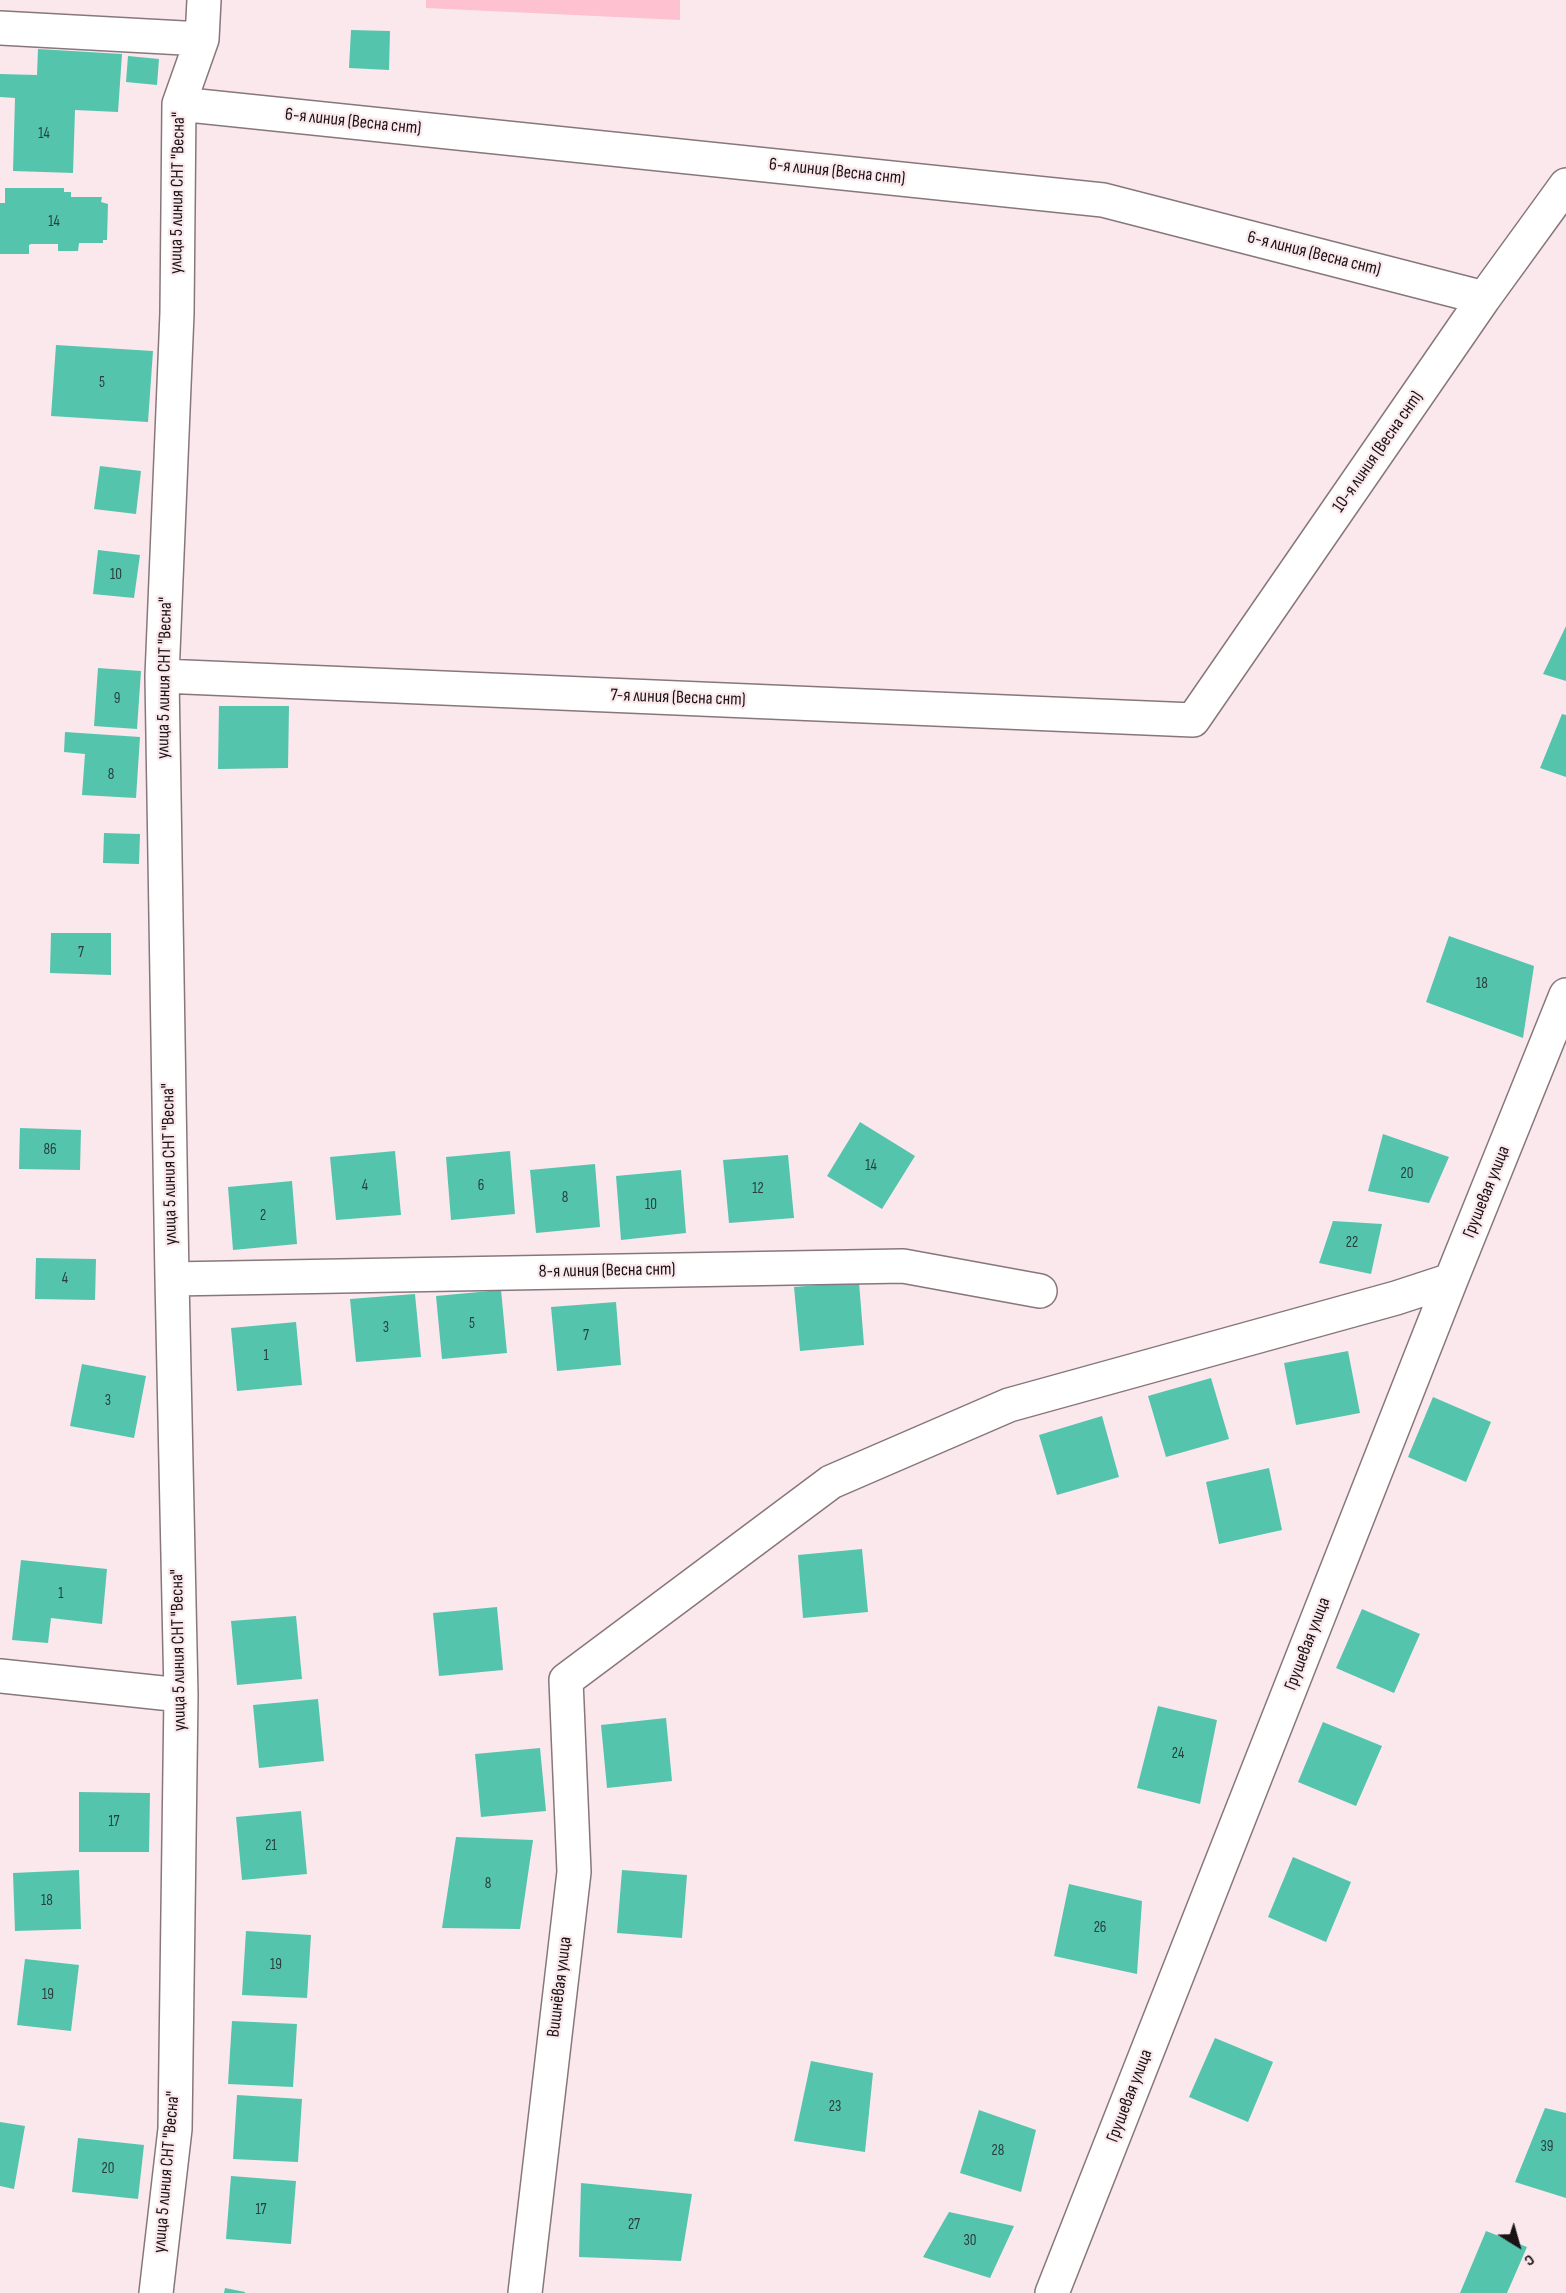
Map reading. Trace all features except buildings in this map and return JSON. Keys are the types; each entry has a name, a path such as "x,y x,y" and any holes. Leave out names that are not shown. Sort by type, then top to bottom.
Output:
{"street":[{"name":"улица 5 линия СНТ \"Весна\"","path":"156,2293 175,2129 181,1695 162,676 177,313 178,104 202,39 204,0"},
{"path":"0,28 202,39"},
{"name":"6-я линия (Весна снт)","path":"178,104 1103,200 1484,298"},
{"name":"10-я линия (Весна снт)","path":"1193,720 1484,298 1566,185"},
{"name":"7-я линия (Весна снт)","path":"162,676 1193,720"},
{"name":"Грушевая улица","path":"1052,2293 1451,1280 1566,995"},
{"name":"8-я линия (Весна снт)","path":"172,1279 903,1266 1040,1291"},
{"name":"Вишнёвая улица","path":"525,2293 574,1872 566,1680 831,1482 1009,1405 1396,1298 1451,1280"},
{"path":"0,1676 181,1695"}],"shaded area":[{"path":"426,0 680,0 680,20 426,8"}]}
